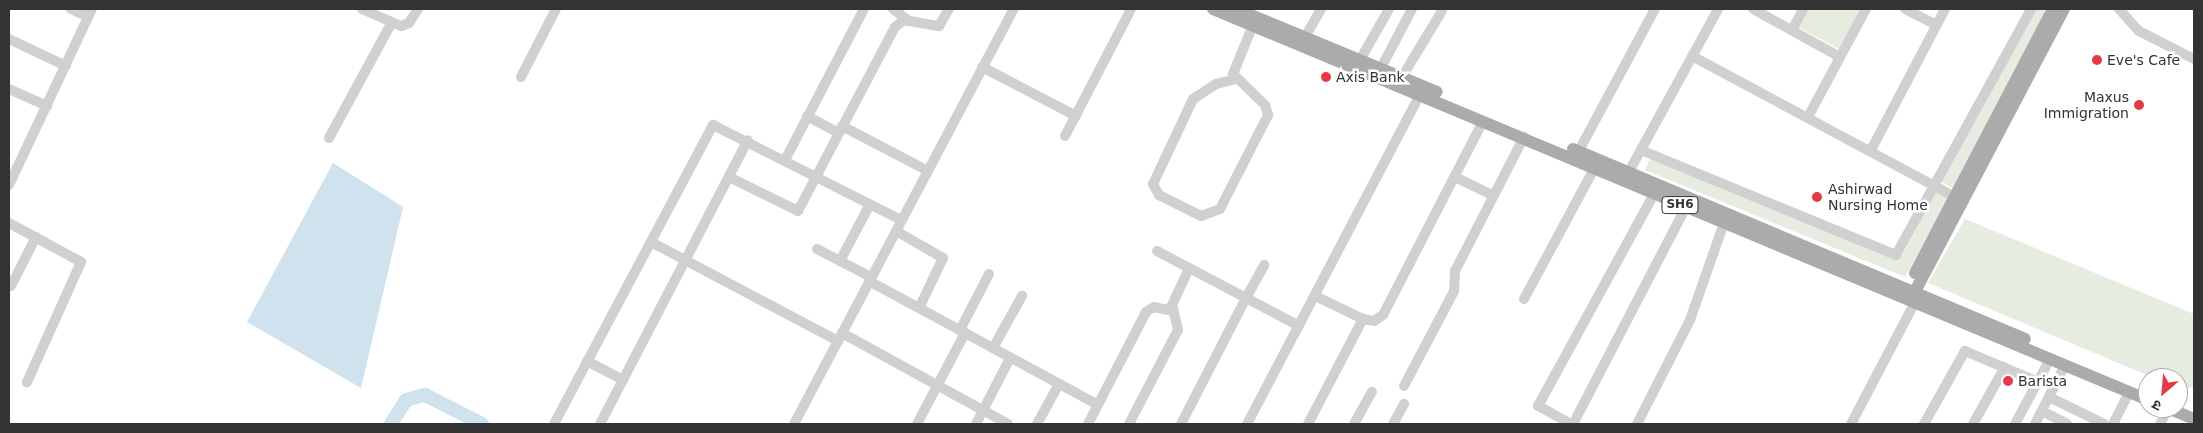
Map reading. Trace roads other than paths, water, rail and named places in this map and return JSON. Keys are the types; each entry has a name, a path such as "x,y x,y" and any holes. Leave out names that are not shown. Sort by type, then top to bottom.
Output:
{"main road":[{"name":"SH6","path":"1213,9 1483,121 1577,155 1595,168 1626,176 1654,194 1724,223 2138,388"},
{"name":"SH6","path":"1236,9 1402,77 1577,155 1910,296 2050,359 2138,396"},
{"path":"1910,296 1959,199 2060,9"}],"street":[{"path":"9,185 90,13 71,9"},
{"path":"362,9 391,24 409,23 418,9"},
{"path":"521,77 556,9"},
{"path":"785,160 864,9"},
{"path":"893,9 909,21 939,26 950,9"},
{"path":"794,424 1014,9"},
{"path":"1065,136 1131,9"},
{"path":"1305,37 1321,9"},
{"path":"1360,60 1389,9"},
{"path":"1380,68 1412,9"},
{"path":"1577,155 1655,9"},
{"path":"1626,176 1718,9"},
{"path":"1753,9 1840,57"},
{"path":"1792,30 1804,9"},
{"path":"1808,117 1866,9"},
{"path":"1905,9 1936,25"},
{"path":"1870,150 1945,9"},
{"path":"1641,150 1896,255 1936,186 2030,9"},
{"path":"2119,9 2139,31 2194,59"},
{"path":"1402,77 1442,11"},
{"path":"729,177 796,212 895,27 909,21"},
{"path":"329,138 391,24"},
{"path":"1236,79 1216,84 1194,99 1153,184 1160,195 1201,216 1220,209 1268,115 1265,105 1236,79 1234,68 1253,26"},
{"path":"9,39 66,66"},
{"path":"1692,56 1959,199"},
{"path":"982,67 1076,116"},
{"path":"9,89 47,106"},
{"path":"1247,424 1316,296 1420,94"},
{"path":"808,116 841,129 928,171"},
{"path":"1316,296 1363,319 1374,321 1383,315 1483,121"},
{"path":"554,424 713,125 748,140 901,220"},
{"path":"1404,386 1454,292 1455,271 1524,137"},
{"path":"600,424 748,140"},
{"path":"1524,299 1595,168"},
{"path":"1454,177 1494,196"},
{"path":"1654,194 1538,406 1572,424 1686,207"},
{"path":"840,262 870,204"},
{"path":"9,223 78,258 82,266 27,382"},
{"path":"1637,424 1690,320 1724,223"},
{"path":"896,231 943,258 919,308"},
{"path":"11,286 36,237"},
{"path":"651,242 938,386 1008,424"},
{"path":"817,250 962,332 1098,405"},
{"path":"1157,251 1299,326"},
{"path":"1181,424 1264,265"},
{"path":"1129,424 1178,330 1173,311 1189,269"},
{"path":"917,424 938,386 989,274"},
{"path":"993,348 1022,296"},
{"path":"1852,424 1910,296"},
{"path":"1088,424 1146,312 1154,307 1173,311"},
{"path":"1308,424 1363,319"},
{"path":"1924,424 1961,352 2005,367 2038,382"},
{"path":"976,424 1010,358"},
{"path":"2015,424 2050,359"},
{"path":"588,361 623,380"},
{"path":"2035,424 2065,365"},
{"path":"1973,424 2005,367"},
{"path":"1037,424 1058,384"},
{"path":"1354,424 1372,392"},
{"path":"2113,424 2129,392"},
{"path":"2049,397 2104,424"},
{"path":"1393,424 1404,404"},
{"path":"2042,411 2067,424"}],"water":[{"path":"333,163 403,207 361,388 247,322"}],"waterway":[{"path":"391,424 406,400 425,395 482,424"}],"place":[{"name":"Eve's Cafe","path":"2097,60"},
{"name":"Axis Bank","path":"1326,77"},
{"name":"Maxus Immigration","path":"2139,105"},
{"name":"Ashirwad Nursing Home","path":"1817,197"},
{"name":"Barista","path":"2008,381"}]}
